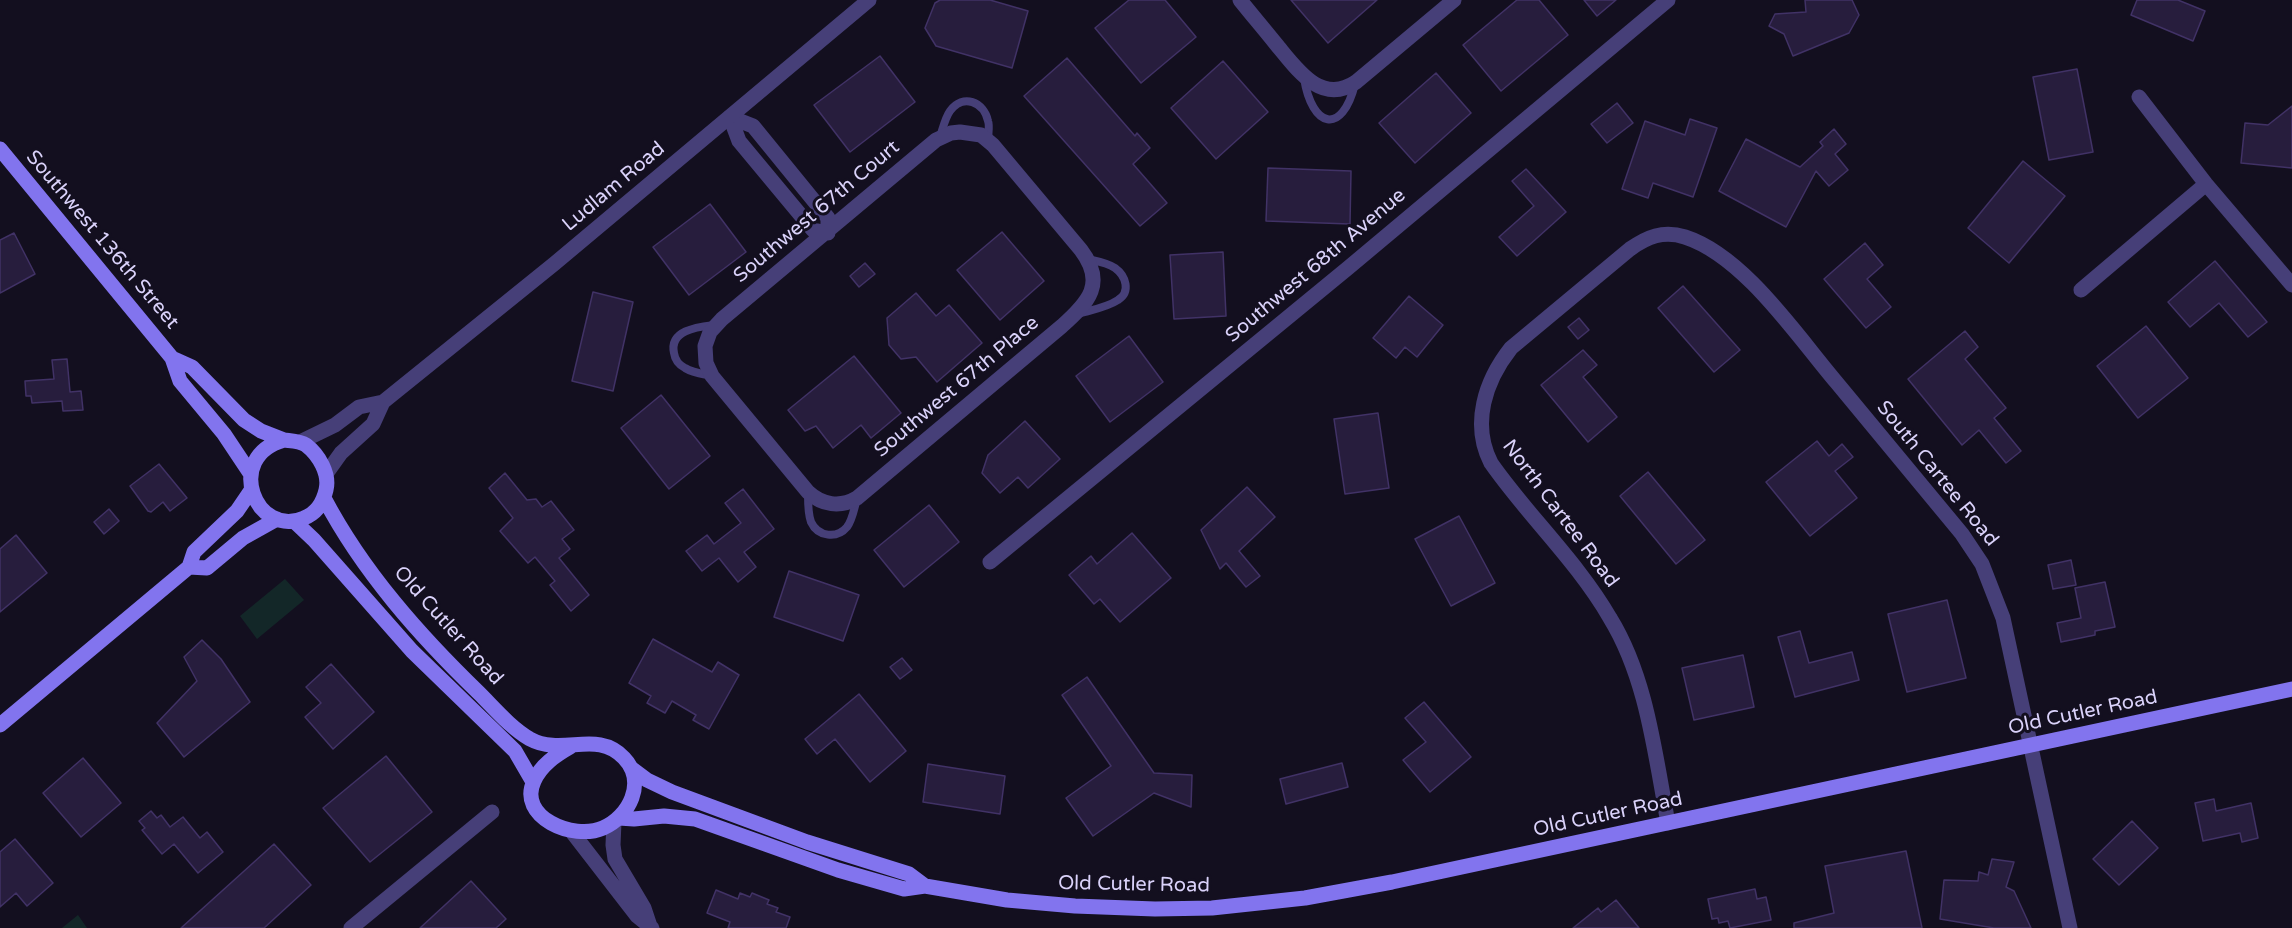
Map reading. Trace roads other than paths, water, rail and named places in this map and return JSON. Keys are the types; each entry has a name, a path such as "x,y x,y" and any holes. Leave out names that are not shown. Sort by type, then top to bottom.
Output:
{"main road":[{"name":"Southwest 136th Street","path":"0,149 172,358 180,381 224,434 251,481"},
{"name":"Southwest 136th Street","path":"172,358 192,367 228,405 253,426 284,440"},
{"path":"0,725 189,567 194,552 237,511 251,481 256,457 263,449 284,440 300,442 313,452 326,474 327,486 324,498 314,512 294,521 277,519 262,508 256,500 251,481"},
{"name":"Old Cutler Road","path":"324,498 347,539 420,631 463,677 512,725 529,738 549,746 603,744 615,750 647,780 672,792 807,842 909,874 925,886 1006,900 1075,906 1155,909 1212,908 1339,892 2292,689"},
{"path":"189,567 207,568 243,538 277,519"},
{"name":"Old Cutler Road","path":"294,521 322,549 412,651 515,751 533,782 532,796 538,812 550,823 572,832"},
{"path":"533,782 541,768 570,747"},
{"path":"617,820 632,798 634,789 632,768"},
{"path":"572,832 601,829 617,820 664,816 695,819 904,889 925,886"}],"street":[{"name":"Ludlam Road","path":"326,474 341,453 373,423 383,402 547,270 869,0"},
{"path":"1240,0 1304,77 1328,89 1344,88 1356,82 1454,0"},
{"name":"Southwest 68th Avenue","path":"990,562 1668,0"},
{"path":"2139,97 2206,184 2292,285"},
{"path":"730,117 739,141 813,230 828,232"},
{"path":"940,138 951,134 971,133 988,140 1087,258"},
{"name":"Southwest 67th Court","path":"712,376 706,363 705,346 707,338 716,325 940,138"},
{"path":"2081,290 2206,184"},
{"name":"North Cartee Road","path":"1668,823 1643,702 1623,643 1584,579 1491,463 1484,450 1481,419 1486,392 1497,368 1511,348 1630,249 1648,237 1659,234 1685,237 1699,244"},
{"name":"South Cartee Road","path":"1699,244 1733,266 1757,289 1973,549 1990,580 2002,618 2070,928"},
{"name":"Southwest 67th Place","path":"808,492 819,500 833,504 843,504 857,498 1076,314 1089,299 1093,284 1094,276 1087,258"},
{"path":"712,376 808,492"},
{"name":"Ludlam Road","path":"300,442 335,425 359,407 383,402"},
{"path":"351,928 492,812"},
{"path":"617,820 613,844 615,859 644,908 651,927"},
{"path":"572,832 637,916 651,927"}],"lane":[{"path":"1304,77 1307,96 1313,110 1329,119 1339,116 1344,111 1352,98 1356,82"},
{"path":"940,138 950,111 961,102 968,100 974,102 985,112 989,122 988,140"},
{"path":"1076,314 1117,301 1123,297 1126,289 1117,269 1087,258"},
{"path":"712,376 690,371 680,364 674,354 674,342 677,337 690,330 716,325"},
{"path":"808,492 812,525 825,535 838,533 847,527 857,498"}]}
